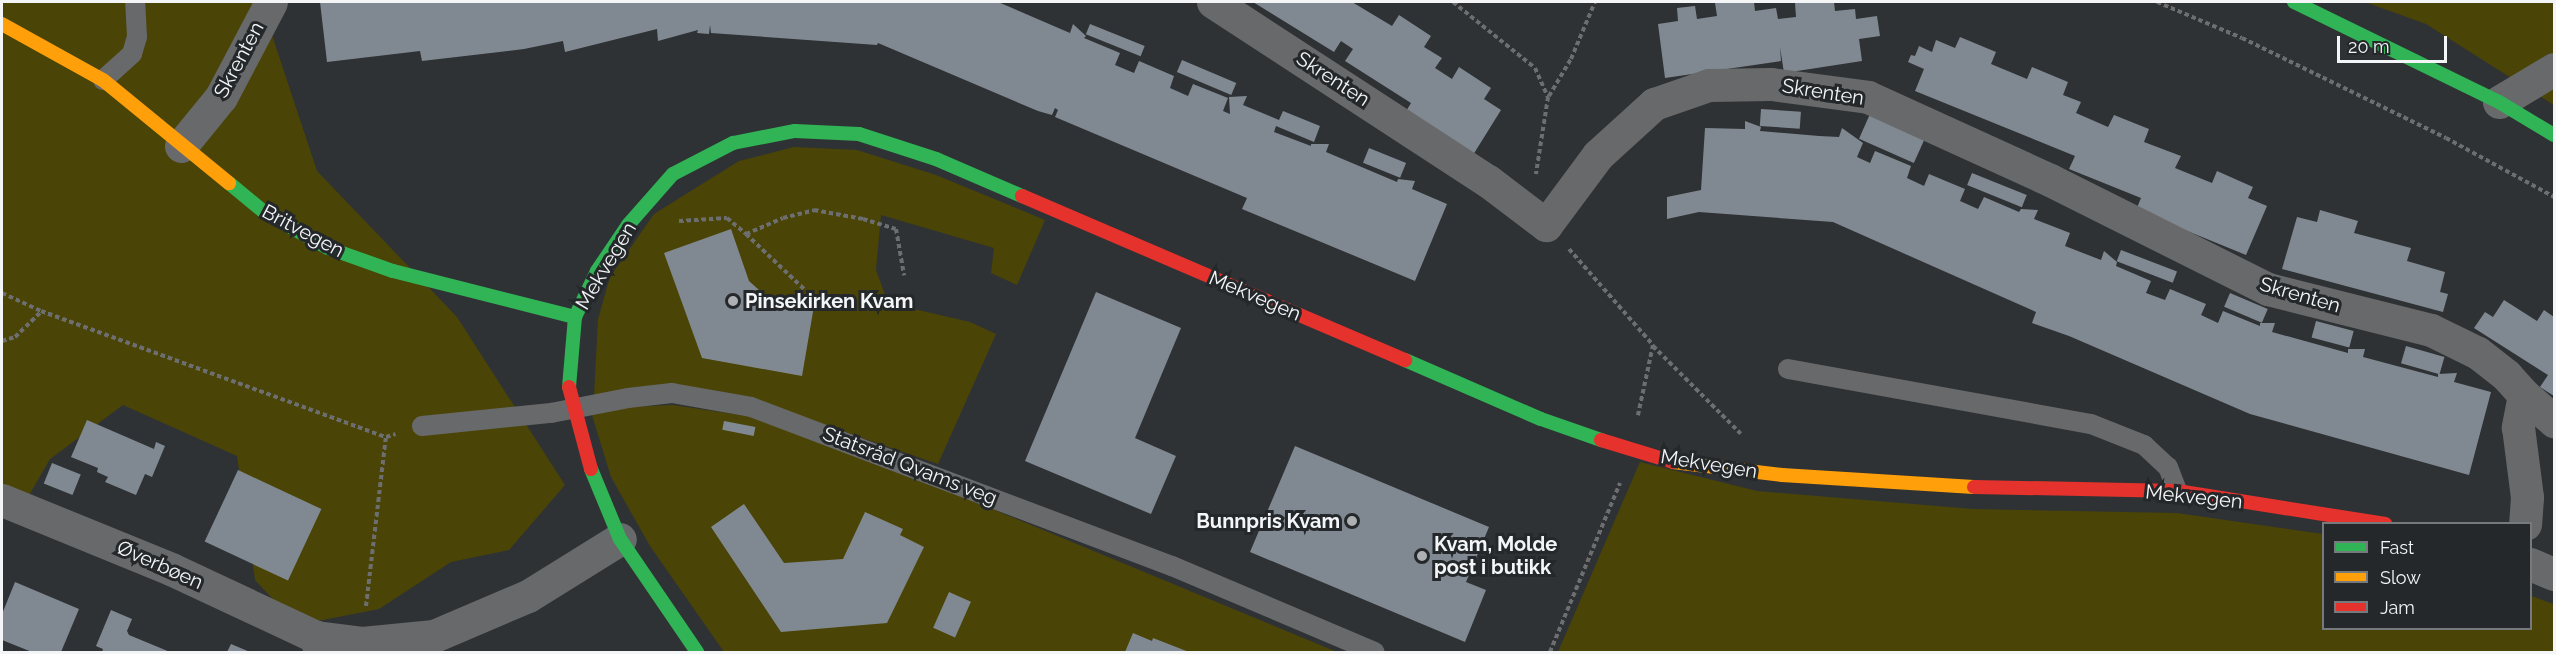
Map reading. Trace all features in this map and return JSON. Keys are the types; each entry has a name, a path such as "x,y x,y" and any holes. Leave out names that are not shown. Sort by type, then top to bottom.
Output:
{"street":[{"name":"Skrenten","path":"182,146 221,97 271,2"},
{"name":"Skrenten","path":"1213,2 1488,181 1546,225 1598,155 1654,104 1709,85 1772,84 1868,97 2049,180 2268,289 2431,330 2478,353 2506,375 2524,395 2554,421"},
{"path":"2294,2 2499,102 2554,135"},
{"name":"Britvegen","path":"2,24 103,80 264,212 328,248 393,271 575,317"},
{"path":"2499,102 2554,69"},
{"name":"Mekvegen","path":"697,652 620,539 591,469 569,387 575,317 597,271 628,225 673,174 733,143 795,131 859,134 936,159 1541,419 1673,462 1782,475 1963,487 2177,491 2372,522"},
{"path":"2524,395 2518,427 2527,497 2525,522"},
{"name":"Øverbøen","path":"2,500 171,569 318,645 434,636 528,596 620,539"},
{"path":"2532,565 2554,574"}],"lane":[{"path":"103,80 132,54 137,37 135,2"},
{"path":"1788,369 2091,424 2144,445 2168,467 2177,491"},
{"name":"Statsråd Qvams veg","path":"422,426 551,413 627,398 672,393 751,407 1172,566 1375,652"}],"path":[{"path":"1453,2 1536,68 1548,97"},
{"path":"1595,2 1571,59 1548,97 1536,177 1546,225 1581,261 1653,345 1782,475"},
{"path":"2157,2 2242,38 2446,138 2554,197"},
{"path":"746,234 783,218 814,210 863,219 896,229 904,275"},
{"path":"628,225 728,218 804,289"},
{"path":"2,293 41,311 386,437 422,426"},
{"path":"2,341 15,337 41,311"},
{"path":"1636,422 1653,345"},
{"path":"362,643 386,437"},
{"path":"1550,652 1622,477"}],"shaded area":[{"path":"2,2 261,2 317,171 457,317 565,485 509,550 451,562 379,609 297,625 255,580 237,456 123,405 50,459 16,518 2,501"},
{"path":"2365,2 2554,2 2554,105 2426,24"},
{"path":"794,147 857,150 936,175 1045,220 1017,285 991,273 994,248 881,215 876,270 888,303 970,322 996,334 938,464 751,400 594,396 598,319 610,277 654,214 739,161"},
{"path":"673,405 753,417 862,455 1337,652 724,652 650,546 611,477 592,415 629,407"},
{"path":"1640,462 1757,491 1973,509 2177,513 2322,534 2322,630 2532,630 2532,596 2554,604 2554,652 1558,652"}],"building":[{"path":"320,2 998,2 1070,33 1073,24 1086,36 1084,38 1120,53 1115,65 1134,73 1139,61 1174,76 1170,88 1188,96 1193,84 1228,98 1223,111 1230,114 1229,97 1247,96 1243,105 1279,120 1283,111 1320,126 1314,142 1276,126 1274,132 1311,146 1311,144 1329,144 1326,152 1397,182 1398,179 1415,181 1412,189 1447,204 1415,281 1242,209 1247,198 1055,117 1058,110 1055,108 1052,115 1038,111 878,43 877,45 711,33 710,25 709,34 697,33 698,30 658,41 657,29 565,52 563,41 524,49 422,61 420,51 327,62"},
{"path":"1253,2 1352,2 1392,26 1399,15 1431,36 1424,47 1442,58 1435,68 1452,79 1459,67 1491,88 1484,99 1501,110 1473,155 1405,113 1411,103 1345,61 1353,49 1341,41 1334,52"},
{"path":"1754,2 1755,11 1776,8 1778,19 1796,17 1795,3 1834,2 1835,11 1855,9 1856,19 1877,16 1880,36 1859,39 1862,61 1784,73 1780,47 1781,61 1665,78 1658,24 1678,21 1677,8 1695,6 1697,19 1717,16 1715,3"},
{"path":"1090,24 1145,46 1141,56 1086,34"},
{"path":"1960,37 1996,52 1991,64 2027,79 2032,67 2068,82 2063,95 2081,102 2076,113 2108,127 2114,115 2149,129 2144,142 2181,156 2175,168 2212,183 2217,171 2253,187 2248,198 2267,206 2246,255 2136,210 2141,198 2069,169 2075,156 1915,91 1924,69 1908,62 1911,55 1915,56 1919,46 1932,52 1936,40 1955,48"},
{"path":"1182,60 1236,83 1231,95 1177,72"},
{"path":"1761,109 1801,112 1800,129 1760,126"},
{"path":"1870,114 1925,138 1914,163 1859,139"},
{"path":"1745,121 1761,127 1760,131 1819,136 1839,137 1842,128 1863,143 1857,157 1870,163 1875,151 1911,166 1907,178 1924,186 1929,174 1965,189 1960,201 1978,209 1984,197 2019,212 2021,209 2038,210 2034,219 2070,233 2065,246 2101,260 2104,251 2117,262 2116,266 2151,281 2146,293 2165,300 2170,289 2206,304 2201,315 2218,323 2223,311 2260,326 2260,323 2275,323 2272,332 2348,353 2348,349 2365,349 2363,357 2438,377 2438,374 2457,373 2454,382 2491,392 2469,475 2250,414 2069,336 2032,323 2036,312 1833,222 1699,212 1667,219 1667,197 1701,190 1705,128 1745,129"},
{"path":"1369,148 1406,163 1400,178 1363,163"},
{"path":"1972,173 2027,195 2022,207 1967,185"},
{"path":"2320,210 2358,221 2354,233 2411,248 2407,261 2445,272 2440,292 2448,294 2443,312 2282,269 2297,217 2317,222"},
{"name":"Pinsekirken Kvam","path":"731,229 749,281 768,298 814,306 802,376 702,358 664,253"},
{"path":"2121,250 2177,272 2173,283 2117,261"},
{"path":"1096,292 1181,328 1135,438 1176,456 1151,514 1025,461"},
{"path":"2230,293 2268,309 2262,323 2224,307"},
{"path":"2504,300 2537,321 2544,310 2554,317 2554,396 2540,387 2548,375 2474,328 2485,312 2493,317"},
{"path":"2316,321 2354,331 2349,348 2312,337"},
{"path":"2406,346 2444,357 2439,374 2401,363"},
{"path":"87,420 154,449 156,442 165,446 152,477 145,474 136,495 105,482 108,477 97,472 98,468 71,457"},
{"path":"724,421 755,427 754,436 722,430"},
{"path":"1295,446 1489,527 1466,582 1486,590 1465,642 1250,552"},
{"path":"52,463 81,475 73,495 44,483"},
{"path":"238,470 321,509 288,580 205,542"},
{"path":"744,504 784,563 843,559 865,512 903,529 900,535 924,547 887,623 781,632 711,527"},
{"path":"15,582 79,609 61,652 32,652 2,640 2,614"},
{"path":"949,592 971,602 955,637 933,628"},
{"path":"111,610 132,619 127,631 129,635 170,652 102,652 103,649 96,646"},
{"path":"1133,633 1152,641 1153,638 1189,652 1125,652"},
{"path":"231,644 250,652 227,652"}],"traffic: fast":[{"path":"2294,2 2499,102 2554,135"},
{"path":"569,387 575,317 597,271 628,225 673,174 733,143 795,131 859,134 936,159 1022,196"},
{"path":"229,183 264,212 328,248 393,271 575,317"},
{"path":"1405,360 1541,419 1601,440"},
{"path":"591,469 620,539 697,652"}],"traffic: slow":[{"path":"2,24 103,80 229,183"},
{"path":"1673,462 1782,475 1974,487"}],"traffic: jam":[{"path":"1022,196 1405,360"},
{"path":"569,387 591,469"},
{"path":"1601,440 1673,462"},
{"path":"1974,487 2177,491 2372,522"}],"place":[{"name":"Pinsekirken Kvam","path":"733,301"},
{"name":"Bunnpris Kvam","path":"1352,521"},
{"name":"Kvam, Molde post i butikk","path":"1422,556"}]}
